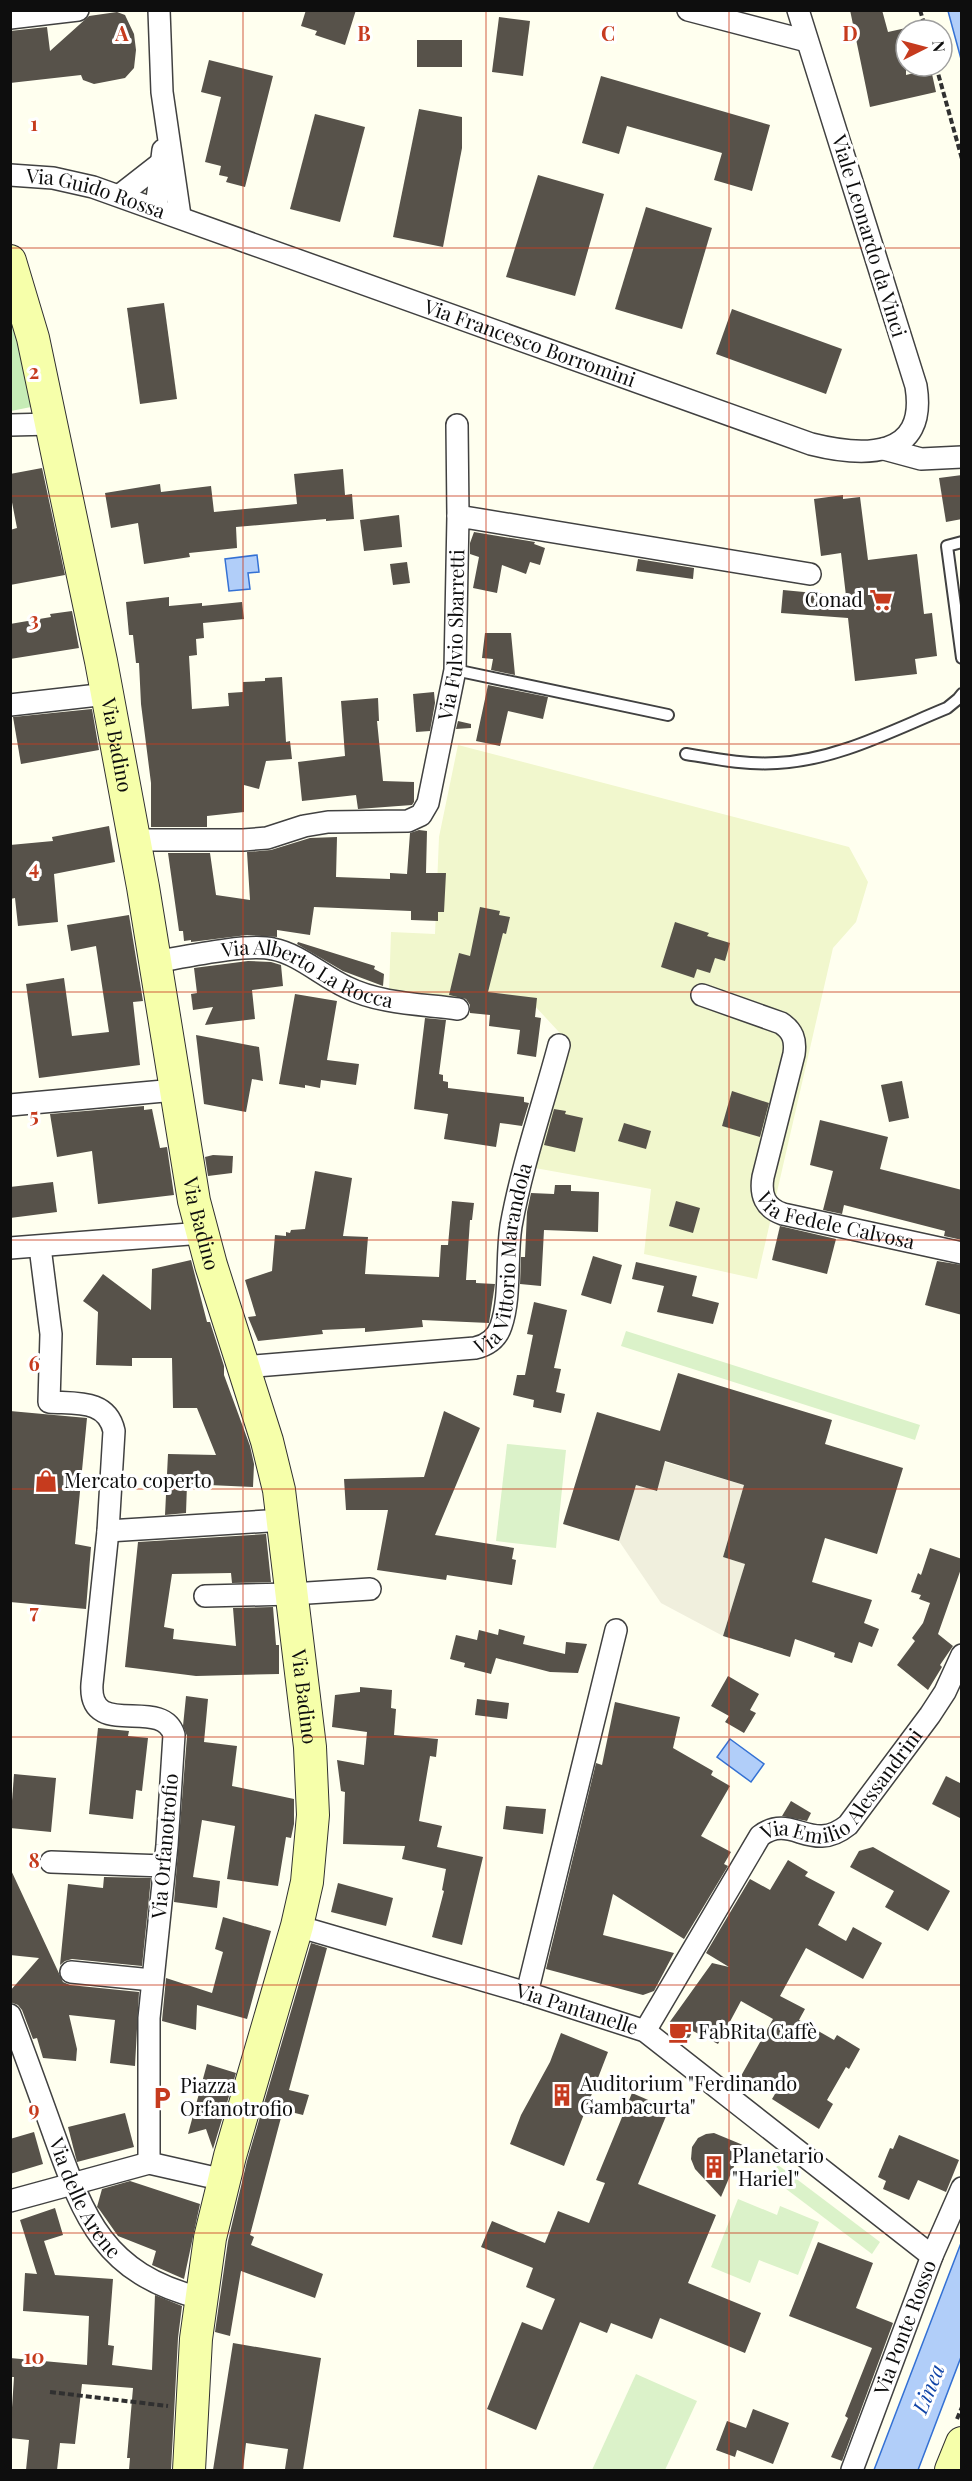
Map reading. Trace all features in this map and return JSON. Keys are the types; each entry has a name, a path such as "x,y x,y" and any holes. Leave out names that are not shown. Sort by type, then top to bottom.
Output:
{"street":[{"path":"10,18 78,10"},
{"path":"159,10 161,75 180,216"},
{"path":"688,10 807,41"},
{"name":"Viale Leonardo da Vinci","path":"798,10 916,386 917,415 912,431 900,443 884,449"},
{"path":"156,208 166,123"},
{"path":"120,195 161,163"},
{"name":"Via Guido Rossa","path":"10,175 68,180 180,216"},
{"name":"Via Francesco Borromini","path":"180,216 799,440 838,450 884,449"},
{"name":"Via Badino","path":"10,261 33,338 107,694 135,840 191,1184 202,1233 274,1466 284,1520 310,1748 313,1815 309,1868 297,1926 224,2180 210,2238 200,2298 189,2470"},
{"path":"10,425 52,424"},
{"name":"Via Fulvio Sbarretti","path":"135,840 259,839 328,822 408,821 417,819 424,812 428,804 455,670 457,425"},
{"path":"884,449 921,459 962,457"},
{"path":"458,516 810,574"},
{"path":"10,705 107,694"},
{"name":"Via Alberto La Rocca","path":"155,962 254,948 273,949 286,953 361,994 458,1009"},
{"name":"Via Fedele Calvosa","path":"702,994 781,1023 790,1030 795,1040 794,1054 762,1184 763,1197 770,1207 783,1214 962,1253"},
{"name":"Via Vittorio Marandola","path":"243,1366 475,1348 491,1341 500,1329 506,1308 507,1267 513,1217 560,1045"},
{"path":"10,1105 175,1090"},
{"path":"10,1248 202,1233"},
{"path":"40,1247 51,1334 49,1402 94,1407 106,1413 112,1424 114,1440 108,1531 284,1520"},
{"name":"Via Orfanotrofio","path":"108,1531 92,1692 95,1705 100,1710 111,1714 162,1720 173,1730 174,1741 152,1980 149,2048 149,2163"},
{"path":"205,1596 370,1589"},
{"path":"527,1993 616,1630"},
{"name":"Via Emilio Alessandrini","path":"645,2031 760,1836 778,1828 820,1837 833,1835 848,1825 930,1715 945,1692 962,1655"},
{"path":"51,1862 164,1866"},
{"name":"Via Pantanelle","path":"297,1926 527,1993 645,2031 932,2256"},
{"path":"71,1972 152,1980"},
{"name":"Via delle Arene","path":"10,2015 19,2064 93,2226 125,2262 155,2283 170,2290 200,2298"},
{"path":"10,2201 149,2163 224,2180"},
{"name":"Via Ponte Rosso","path":"852,2470 932,2256 962,2188"},
{"path":"951,2470 962,2443"}],"lane":[{"path":"962,542 947,546 962,658"},
{"path":"455,670 668,716"},
{"path":"686,754 764,764 821,756 844,750 947,708 962,694"}],"path":[{"path":"939,78 962,159"},
{"path":"50,2392 193,2409"}],"green space":[{"path":"10,292 36,406 11,411 10,411"},
{"path":"458,745 849,847 868,882 856,922 833,948 757,1279 644,1254 651,1189 535,1168 571,1045 533,1004 389,992 391,932 435,934 439,837"},
{"path":"626,1331 920,1425 915,1440 621,1346"},
{"path":"507,1444 566,1450 556,1548 496,1541"},
{"path":"778,2165 880,2242 872,2254 769,2176"},
{"path":"738,2199 777,2215 780,2206 819,2222 798,2275 759,2260 750,2283 711,2267"},
{"path":"636,2374 697,2401 665,2470 592,2470"}],"shaded area":[{"path":"665,1462 744,1485 723,1557 745,1564 723,1636 661,1603 619,1541 636,1485 656,1491"}],"water":[{"path":"948,11 961,11 961,59 954,33 954,18 950,18"},
{"path":"257,555 259,572 248,573 250,589 229,591 225,559"},
{"path":"730,1739 764,1764 751,1782 717,1757"},
{"name":"Linea","path":"961,2243 961,2357 918,2470 874,2470"}],"building":[{"path":"306,10 356,10 345,45 315,35 317,31 301,26"},
{"path":"850,10 882,10 888,32 894,31 894,78 933,78 936,92 870,107"},
{"path":"117,12 125,15 134,34 136,50 134,68 125,78 94,84 83,80 81,75 10,83 10,31 47,27 50,51 89,16"},
{"path":"499,17 530,21 523,76 492,72"},
{"path":"417,40 462,40 462,67 417,67"},
{"path":"209,60 273,76 245,187 226,182 228,177 219,175 221,166 205,162 221,97 201,92"},
{"path":"601,76 770,125 752,191 714,180 722,153 627,126 619,154 582,143"},
{"path":"419,109 462,117 462,148 443,247 393,237"},
{"path":"315,114 365,127 340,222 290,209"},
{"path":"538,175 604,194 575,296 506,277"},
{"path":"646,207 712,228 682,329 615,309"},
{"path":"164,303 177,399 140,404 127,308"},
{"path":"732,309 842,349 826,394 716,354"},
{"path":"42,468 65,575 10,585 10,530 17,528 10,492 10,474"},
{"path":"343,469 345,495 352,494 354,519 326,521 326,519 236,527 237,548 189,553 190,557 144,564 138,523 111,528 105,493 160,484 161,492 211,486 214,512 297,504 294,474"},
{"path":"962,475 962,519 946,522 939,478"},
{"name":"Conad","path":"843,495 843,499 860,497 868,560 917,554 924,614 932,613 937,656 915,659 917,674 855,681 848,618 781,613 783,590 846,596 841,553 821,556 814,499"},
{"path":"399,515 402,547 364,551 360,520"},
{"path":"474,532 535,542 534,544 545,548 540,565 530,562 526,574 502,565 497,593 473,588 479,557 470,554 470,543"},
{"path":"638,559 694,568 693,579 636,571"},
{"path":"407,562 410,583 393,585 390,564"},
{"path":"169,597 169,606 202,603 202,606 242,602 244,619 203,623 204,638 196,639 197,655 189,656 192,709 229,706 228,693 243,692 243,682 265,681 265,678 282,677 286,742 290,741 292,759 266,761 259,789 244,785 244,812 207,816 207,827 151,827 151,783 141,704 139,663 136,663 133,635 129,635 126,602"},
{"path":"72,611 79,648 10,659 10,624"},
{"path":"485,633 511,633 515,675 491,670 493,659 482,658"},
{"path":"488,685 548,697 543,719 508,711 500,746 476,741"},
{"path":"434,692 435,703 430,731 416,732 413,694"},
{"path":"378,698 379,721 377,721 383,781 414,782 412,805 358,809 356,795 302,801 298,762 345,756 341,701"},
{"path":"92,709 99,750 21,764 13,717"},
{"path":"458,721 471,724 471,728 456,729"},
{"path":"109,826 115,862 54,874 58,922 18,926 15,898 10,899 10,845 53,841 52,837"},
{"path":"419,830 427,831 426,873 446,873 444,912 438,912 438,921 411,920 411,911 314,907 310,935 277,930 277,937 247,935 191,942 191,940 184,941 183,931 179,931 168,853 210,853 216,895 250,900 247,852 271,850 310,838 337,837 336,877 390,879 390,873 407,874 410,833"},
{"path":"480,907 500,911 499,915 510,917 506,934 503,933 488,992 537,998 535,1017 541,1018 536,1057 517,1054 520,1030 489,1026 490,1015 470,1013 470,1005 466,999 449,995 459,953 470,956"},
{"path":"129,915 143,1001 133,1002 140,1065 39,1078 26,984 64,978 72,1036 109,1032 96,946 71,951 67,925"},
{"path":"675,922 709,933 707,936 730,943 725,961 715,958 710,973 697,969 694,978 661,967"},
{"path":"298,942 375,966 374,969 384,974 383,986 343,971 297,944"},
{"path":"248,961 281,965 283,986 252,990 255,1019 205,1025 213,1007 193,1010 191,994 197,993 194,968"},
{"path":"295,994 337,1001 327,1060 359,1064 356,1085 321,1080 320,1088 279,1084"},
{"path":"425,1018 446,1020 439,1074 443,1075 443,1081 448,1082 448,1088 524,1097 524,1102 529,1103 522,1126 500,1123 496,1147 444,1139 448,1114 414,1109"},
{"path":"196,1035 259,1047 263,1081 252,1079 246,1112 204,1104"},
{"path":"902,1081 909,1118 889,1122 881,1085"},
{"path":"732,1091 769,1103 760,1137 722,1126"},
{"path":"144,1106 144,1110 152,1109 160,1148 167,1147 174,1195 98,1204 92,1151 57,1157 50,1114"},
{"path":"554,1109 583,1118 575,1152 544,1145"},
{"path":"820,1120 888,1137 880,1169 962,1190 962,1240 944,1236 945,1231 844,1205 842,1214 823,1210 833,1171 810,1165"},
{"path":"624,1123 651,1131 646,1149 618,1141"},
{"path":"233,1156 232,1173 208,1176 205,1157"},
{"path":"315,1171 352,1178 343,1236 368,1237 365,1274 439,1277 441,1245 448,1245 452,1201 474,1203 472,1220 470,1220 466,1280 495,1284 489,1323 422,1320 423,1327 365,1332 365,1328 322,1330 323,1334 258,1341 248,1317 256,1316 245,1280 272,1271 275,1235 286,1236 286,1232 290,1233 291,1230 305,1229"},
{"path":"53,1182 57,1212 10,1218 10,1187"},
{"path":"555,1185 571,1185 571,1191 599,1192 598,1232 544,1230 541,1286 520,1284 521,1257 525,1257 527,1212 531,1193 554,1194"},
{"path":"676,1201 700,1208 693,1233 669,1226"},
{"path":"780,1226 836,1239 827,1274 772,1260"},
{"path":"593,1256 622,1265 611,1304 581,1295"},
{"path":"191,1260 207,1322 210,1322 224,1366 224,1375 250,1446 254,1464 253,1487 187,1484 186,1513 165,1515 168,1454 216,1455 197,1408 173,1408 172,1358 132,1358 132,1366 96,1365 98,1312 83,1301 103,1274 151,1310 152,1269"},
{"path":"937,1261 962,1265 962,1315 925,1305"},
{"path":"636,1262 697,1276 692,1296 719,1303 713,1324 657,1312 664,1286 632,1279"},
{"path":"534,1302 567,1310 554,1368 561,1369 556,1392 565,1394 561,1413 533,1407 534,1400 513,1395 517,1375 525,1375 533,1335 527,1334"},
{"path":"678,1373 832,1420 825,1444 903,1468 877,1554 825,1538 812,1582 872,1600 864,1623 879,1629 872,1647 859,1642 852,1663 834,1657 835,1653 795,1639 790,1657 723,1636 745,1564 723,1557 744,1485 665,1461 657,1491 636,1485 619,1541 563,1524 597,1412 660,1431"},
{"name":"Mercato coperto","path":"10,1411 87,1418 75,1544 91,1547 86,1609 10,1602"},
{"path":"444,1411 480,1428 435,1535 514,1548 512,1559 516,1560 512,1585 447,1575 446,1580 377,1570 388,1510 346,1510 344,1479 424,1477"},
{"path":"266,1534 271,1582 232,1583 231,1573 172,1574 164,1627 174,1629 173,1639 236,1646 233,1608 273,1607 276,1645 279,1645 279,1674 196,1676 125,1667 138,1542"},
{"path":"930,1548 962,1559 962,1566 938,1634 953,1646 940,1665 942,1667 928,1690 897,1665 915,1641 912,1638 923,1623 930,1603 919,1599 921,1595 911,1592 918,1573 921,1575"},
{"path":"499,1629 525,1636 523,1644 565,1654 566,1642 587,1644 578,1673 550,1672 496,1658 491,1674 464,1667 465,1663 450,1659 456,1635 477,1640 479,1630 498,1635"},
{"path":"728,1676 759,1694 750,1710 756,1713 744,1733 725,1722 729,1716 711,1706"},
{"path":"360,1687 392,1690 391,1708 396,1709 394,1735 438,1739 436,1757 430,1756 419,1821 442,1826 437,1847 483,1857 462,1945 432,1937 444,1891 442,1890 446,1869 402,1859 405,1846 343,1844 345,1792 341,1791 337,1760 364,1765 367,1732 332,1727 335,1695 360,1692"},
{"path":"186,1696 208,1699 204,1742 237,1746 232,1786 294,1799 294,1824 291,1838 286,1837 278,1886 227,1879 235,1826 202,1820 193,1877 220,1881 217,1908 174,1902 187,1736 183,1726"},
{"path":"477,1699 509,1703 507,1719 475,1715"},
{"path":"615,1702 680,1717 673,1748 713,1771 711,1775 730,1786 701,1836 731,1852 724,1864 728,1866 684,1939 613,1894 603,1935 674,1953 654,1991 643,1995 546,1969 596,1763 602,1765"},
{"path":"98,1728 129,1731 128,1736 148,1738 142,1791 136,1790 133,1819 89,1814"},
{"path":"14,1774 56,1778 51,1832 10,1828"},
{"path":"946,1776 962,1784 962,1819 932,1804"},
{"path":"791,1801 811,1813 807,1821 782,1816"},
{"path":"506,1806 546,1809 543,1834 503,1829"},
{"path":"873,1847 950,1891 928,1931 885,1907 894,1891 850,1867 859,1851"},
{"path":"788,1860 808,1872 805,1876 835,1892 818,1925 846,1941 853,1927 882,1943 863,1979 806,1948 780,1996 805,2009 799,2020 834,2040 837,2035 860,2049 849,2069 846,2067 827,2100 833,2104 819,2129 772,2099 775,2094 741,2076 773,2019 741,2001 718,2044 693,2031 688,2040 669,2023 712,1963 729,1967 706,1953 750,1879 770,1890"},
{"path":"10,1868 63,1982 70,1985 139,1992 135,2066 110,2063 115,2020 69,2015 77,2049 76,2061 43,2058 37,2038 33,2039 22,2010 18,2005 10,2002 10,1991 39,1958 10,1955"},
{"path":"104,1877 151,1878 142,1966 72,1959 60,1965 68,1884 103,1888"},
{"path":"338,1883 393,1898 386,1926 331,1912"},
{"path":"223,1917 271,1931 247,2019 197,2005 196,2030 162,2021 166,1978 212,1993 223,1952 215,1949"},
{"path":"311,1943 327,1948 289,2090 309,2095 303,2115 283,2110 250,2235 254,2237 251,2245 323,2274 315,2298 241,2271 230,2336 215,2332 228,2241 247,2161"},
{"name":"Auditorium \"Ferdinando Gambacurta\"","path":"561,2033 608,2052 564,2166 510,2144 521,2115 550,2062"},
{"path":"207,2064 236,2073 213,2149 206,2129 188,2134"},
{"path":"632,2093 669,2109 638,2184 716,2215 688,2283 761,2313 745,2353 660,2318 652,2339 611,2323 607,2333 580,2322 536,2430 487,2409 522,2322 542,2330 555,2299 526,2287 533,2268 481,2247 492,2221 545,2243 558,2211 589,2223 605,2183 596,2180"},
{"path":"125,2113 134,2147 77,2162 68,2127"},
{"path":"34,2132 43,2164 10,2174 10,2139"},
{"name":"Planetario \"Hariel\"","path":"714,2133 743,2145 721,2197 695,2169 691,2159 692,2147 698,2138"},
{"path":"899,2135 959,2160 946,2192 918,2180 909,2200 883,2189 886,2181 878,2177 890,2148 893,2149"},
{"path":"130,2181 200,2204 184,2279 152,2265 156,2251 118,2236 97,2207 102,2189"},
{"path":"55,2208 63,2235 44,2241 55,2275 113,2279 108,2345 114,2346 112,2365 152,2370 155,2295 182,2306 178,2338 171,2470 129,2470 130,2458 127,2458 133,2388 82,2384 75,2444 60,2443 57,2470 26,2470 29,2440 10,2438 14,2377 10,2377 10,2358 87,2365 89,2316 23,2311 25,2273 37,2274 20,2220"},
{"path":"818,2242 873,2263 856,2308 893,2323 842,2461 831,2457 848,2418 845,2416 872,2348 789,2316"},
{"path":"233,2343 321,2358 303,2470 285,2469 288,2449 246,2443 243,2470 213,2470"},
{"path":"753,2409 789,2423 773,2464 737,2450 735,2457 716,2450 727,2421 746,2428"}],"place":[{"name":"Conad","path":"881,600"},
{"name":"Mercato coperto","path":"46,1481"},
{"name":"FabRita Caffè","path":"680,2032"},
{"name":"Auditorium \"Ferdinando Gambacurta\"","path":"562,2095"},
{"name":"Piazza Orfanotrofio","path":"162,2098"},
{"name":"Planetario \"Hariel\"","path":"714,2167"}]}
